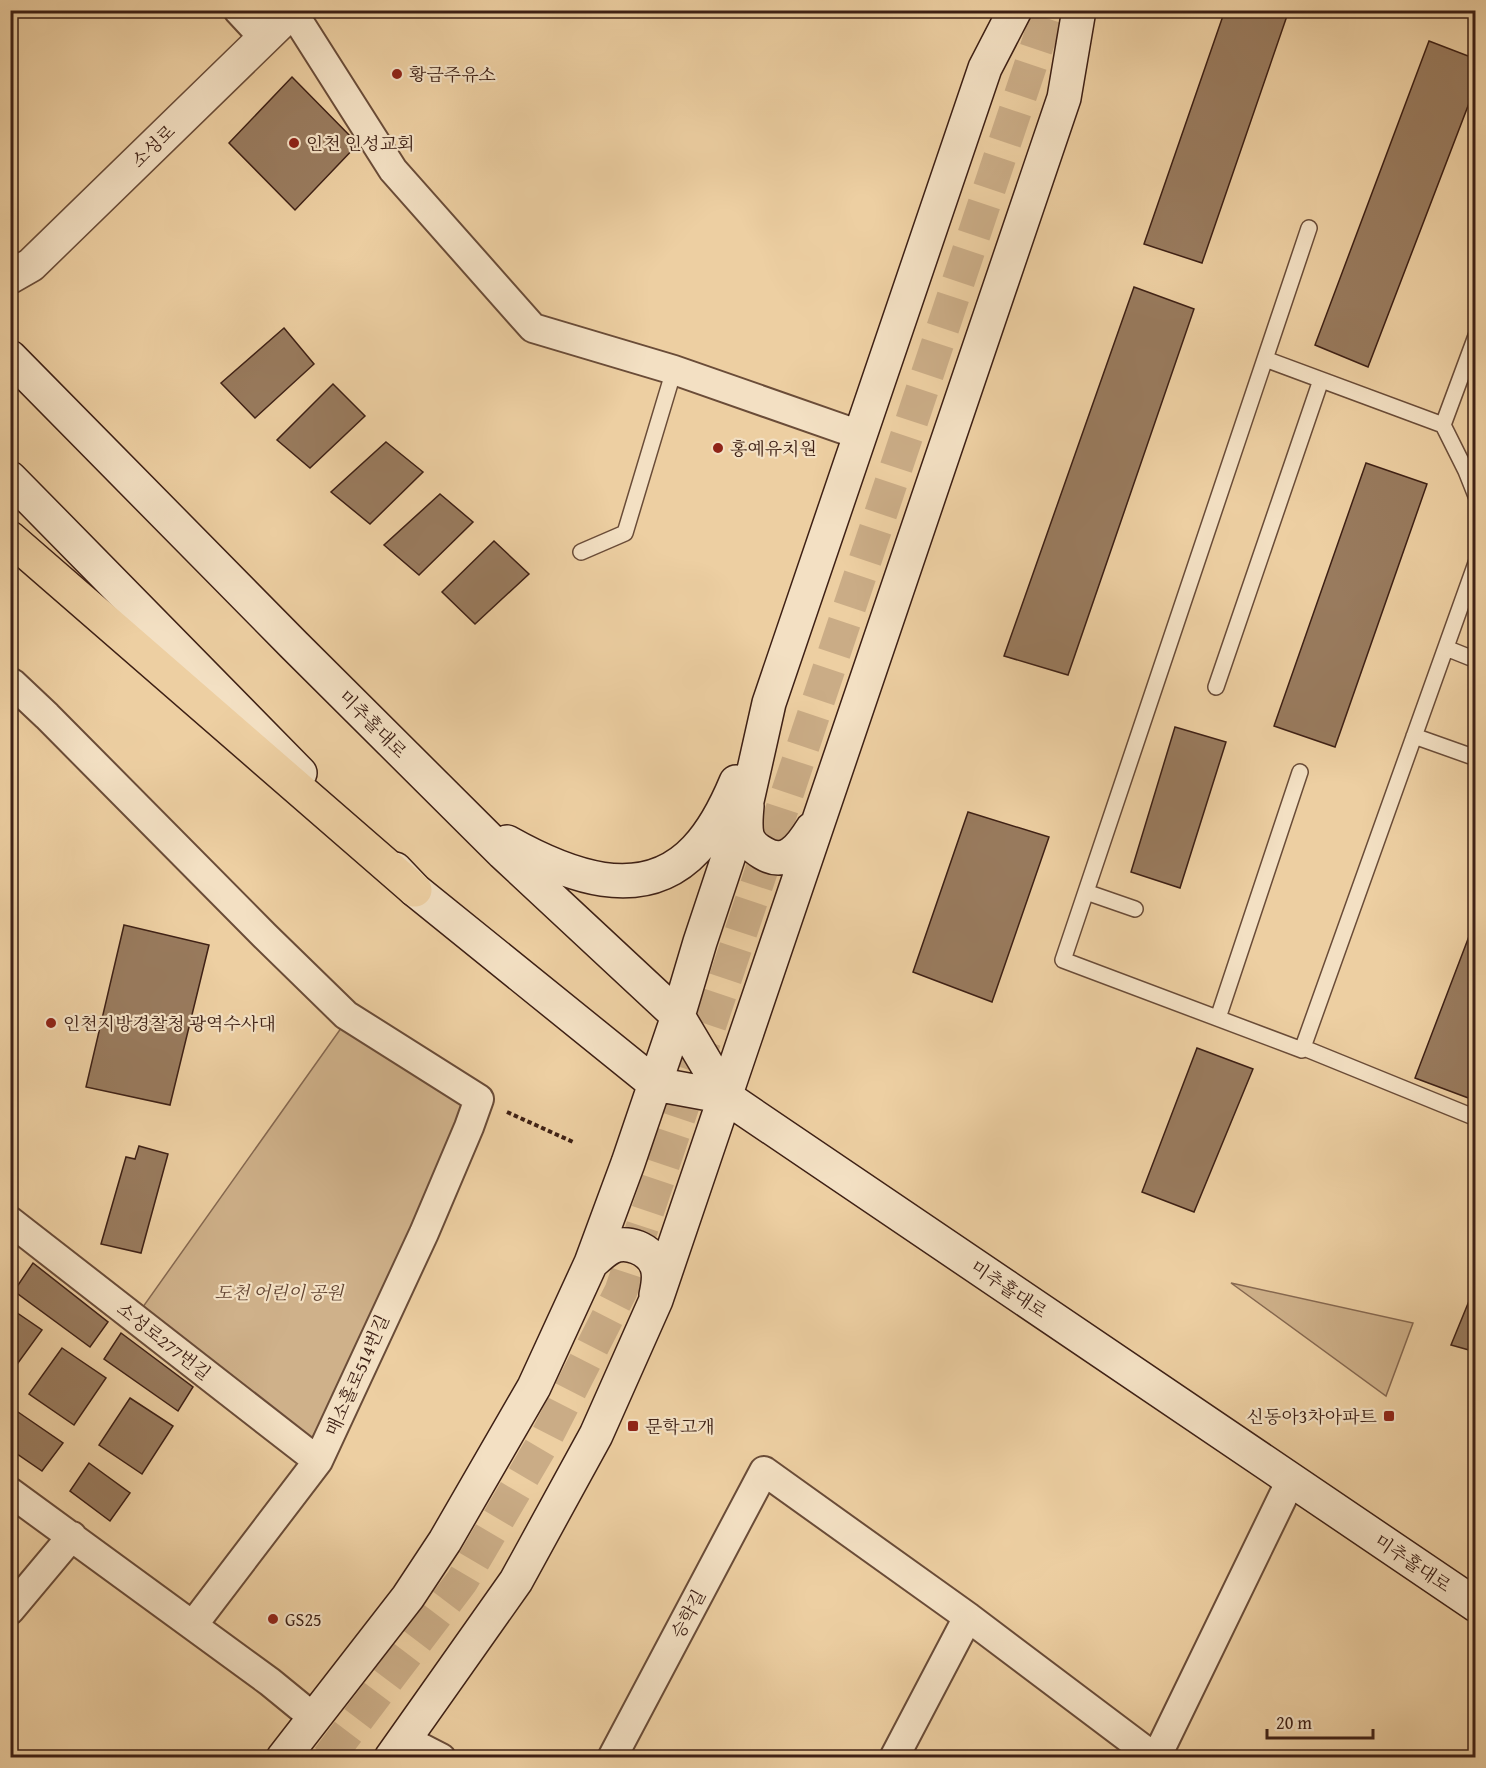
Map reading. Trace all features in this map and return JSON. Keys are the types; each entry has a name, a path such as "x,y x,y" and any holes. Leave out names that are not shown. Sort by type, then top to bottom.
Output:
{"highway":[{"path":"10,538 415,890"}],"main road":[{"path":"471,821 538,859 588,877 624,882 662,873 675,866 696,849 719,817 751,750 769,703 985,68 1015,10"},
{"path":"397,1748 516,1581 596,1435 656,1300 726,1097 817,820 1064,98 1079,10"},
{"name":"소성로","path":"10,277 31,265 292,11"},
{"name":"미추홀대로","path":"10,357 471,821 678,1016 726,1097"},
{"name":"미추홀대로","path":"11,478 415,890 655,1084 726,1097 1476,1605"},
{"path":"283,1758 408,1597 446,1541 534,1387 591,1263 655,1084 747,801 769,703"},
{"path":"747,801 747,837 753,845 770,857 783,858 797,850 817,820"},
{"path":"591,1263 611,1247 620,1245 646,1252 658,1270 656,1300"}],"street":[{"path":"238,10 264,39"},
{"path":"292,11 393,170 533,328 674,370 860,435"},
{"path":"11,684 47,716 346,1015 479,1099"},
{"name":"매소홀로514번길","path":"193,1626 318,1461 424,1233 479,1099"},
{"name":"소성로277번길","path":"10,1221 318,1461"},
{"name":"승학길","path":"612,1758 764,1471 968,1617"},
{"path":"894,1758 968,1617 1155,1758 1291,1480"},
{"path":"10,1492 270,1682 314,1718"},
{"path":"10,1610 72,1536"},
{"path":"397,1748 441,1758"}],"lane":[{"path":"1309,228 1063,960 1302,1050 1304,1048 1476,1118"},
{"path":"1443,425 1476,336"},
{"path":"1265,359 1443,425 1476,496"},
{"path":"582,552 625,533 674,370"},
{"path":"1216,687 1321,380"},
{"path":"1304,1048 1476,564"},
{"path":"1446,648 1476,660"},
{"path":"1414,736 1476,758"},
{"path":"1218,1018 1300,772"},
{"path":"1086,892 1135,909"}],"path":[{"path":"479,1099 573,1142"}],"green space":[{"name":"도천 어린이 공원","path":"344,1024 474,1101 317,1458 140,1311"},
{"path":"1231,1283 1413,1323 1386,1396"}],"building":[{"path":"1225,10 1289,10 1202,263 1144,244"},
{"path":"1429,41 1476,59 1476,85 1368,367 1315,345"},
{"name":"인천 인성교회","path":"292,77 358,144 295,210 229,143"},
{"path":"1134,287 1194,309 1068,675 1004,656"},
{"path":"284,328 314,364 255,418 221,383"},
{"path":"333,384 365,416 310,468 277,440"},
{"path":"386,442 423,472 370,524 331,492"},
{"path":"1366,463 1427,484 1335,747 1274,726"},
{"path":"440,494 473,522 419,575 384,545"},
{"path":"494,541 529,574 475,624 442,592"},
{"path":"1175,727 1226,742 1180,888 1131,872"},
{"path":"968,812 1049,837 992,1002 913,972"},
{"path":"1476,918 1476,1087 1471,1099 1415,1078"},
{"path":"124,925 209,945 170,1105 86,1087"},
{"path":"1197,1048 1253,1069 1194,1212 1142,1192"},
{"path":"139,1146 168,1154 141,1253 101,1244 126,1157 135,1159"},
{"path":"33,1263 108,1322 90,1347 14,1291"},
{"path":"1476,1284 1476,1352 1451,1345"},
{"path":"10,1308 42,1330 10,1374"},
{"path":"121,1333 193,1387 178,1411 104,1359"},
{"path":"62,1348 106,1378 74,1425 29,1394"},
{"path":"130,1398 173,1426 142,1474 99,1445"},
{"path":"18,1412 63,1443 42,1471 10,1449 10,1422"},
{"path":"89,1463 130,1493 110,1521 70,1491"}],"tunnel":[{"path":"328,1758 462,1581 547,1436 621,1291 1049,10"}],"place":[{"name":"황금주유소","path":"397,74"},
{"name":"인천 인성교회","path":"294,143"},
{"name":"홍예유치원","path":"718,448"},
{"name":"인천지방경찰청 광역수사대","path":"51,1023"},
{"name":"신동아3차아파트","path":"1389,1416"},
{"name":"문학고개","path":"633,1426"},
{"name":"GS25","path":"273,1619"}]}
